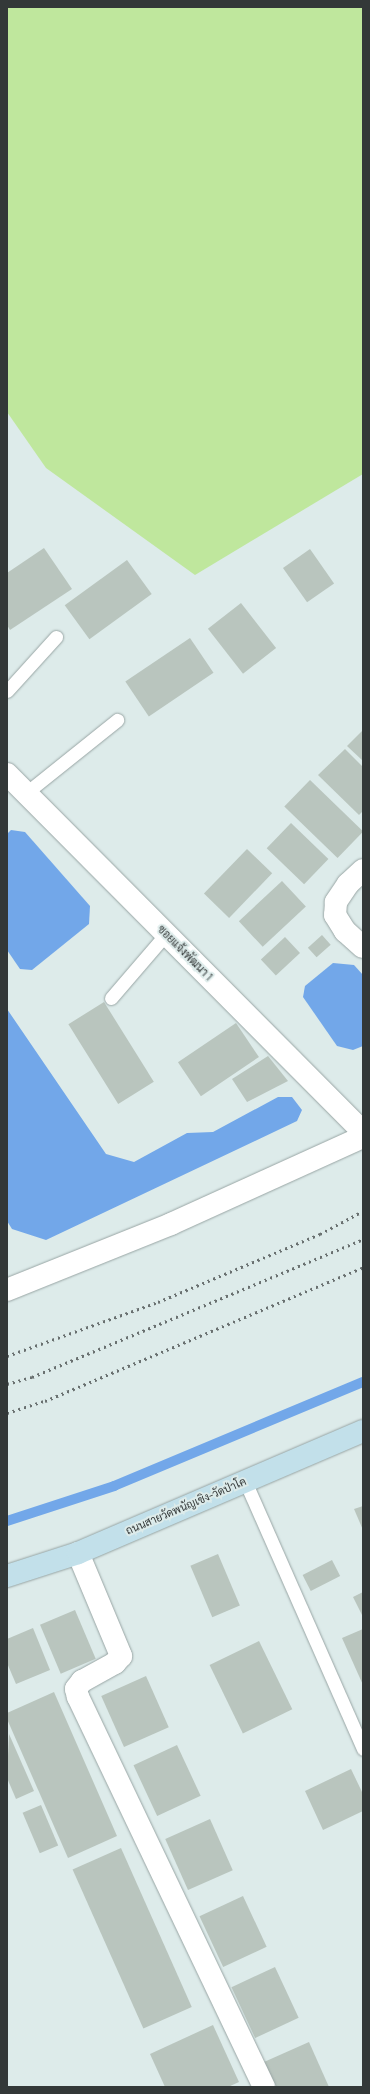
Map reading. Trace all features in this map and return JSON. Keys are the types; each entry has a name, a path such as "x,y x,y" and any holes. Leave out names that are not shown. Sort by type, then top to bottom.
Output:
{"main road":[{"name":"ถนนสายวัดพนัญเชิง-วัดป่าโค","path":"7,1576 78,1553 363,1431"}],"street":[{"name":"ซอยแจ้งพัฒนา 1","path":"7,774 363,1132"},
{"path":"363,870 348,884 336,902 335,915 346,931 363,947"},
{"path":"7,1290 171,1224 363,1137"},
{"path":"78,1553 121,1656 115,1663 82,1681 76,1689 78,1697 264,2087"}],"lane":[{"path":"7,691 56,637"},
{"path":"26,793 117,720"},
{"path":"111,998 166,934"},
{"path":"245,1481 363,1749"}],"green space":[{"path":"7,7 363,7 363,474 195,575 46,468 7,412"}],"water":[{"path":"11,830 25,832 90,906 89,924 32,970 20,969 7,950 7,834"},
{"path":"333,963 354,965 363,975 363,1046 353,1050 337,1046 303,997 305,986"},
{"path":"7,1009 106,1154 134,1162 187,1133 213,1132 278,1097 292,1097 302,1110 297,1121 46,1240 12,1229 7,1221"}],"building":[{"path":"44,548 72,589 10,630 7,625 7,573"},
{"path":"310,549 334,583 307,602 283,568"},
{"path":"127,560 152,594 89,639 65,605"},
{"path":"241,603 276,648 243,674 208,629"},
{"path":"190,638 213,673 149,716 125,682"},
{"path":"363,730 363,761 347,746"},
{"path":"345,749 363,767 363,811 359,815 318,775"},
{"path":"310,780 363,831 338,858 284,807"},
{"path":"291,823 328,859 304,884 267,848"},
{"path":"247,849 272,873 229,918 204,894"},
{"path":"282,881 306,907 263,947 239,921"},
{"path":"322,935 331,945 317,957 308,948"},
{"path":"285,937 300,953 276,976 261,960"},
{"path":"104,1002 154,1082 118,1104 68,1024"},
{"path":"236,1023 259,1057 201,1096 178,1062"},
{"path":"268,1056 288,1081 247,1102 232,1079"},
{"path":"363,1506 363,1530 354,1509"},
{"path":"218,1554 240,1606 212,1617 190,1566"},
{"path":"332,1560 340,1576 311,1591 303,1575"},
{"path":"363,1592 363,1617 353,1597"},
{"path":"75,1610 96,1659 61,1674 40,1625"},
{"path":"33,1628 50,1670 16,1684 7,1663 7,1639"},
{"path":"363,1629 363,1685 342,1638"},
{"path":"259,1641 292,1709 243,1733 210,1665"},
{"path":"146,1676 169,1727 124,1747 101,1696"},
{"path":"54,1692 117,1836 68,1858 7,1719 7,1713"},
{"path":"9,1734 34,1791 16,1799 7,1778"},
{"path":"177,1745 201,1796 157,1816 133,1765"},
{"path":"351,1769 363,1794 363,1811 323,1830 305,1791"},
{"path":"41,1805 58,1846 40,1853 23,1813"},
{"path":"210,1819 233,1870 188,1890 165,1839"},
{"path":"121,1848 192,2007 143,2029 73,1870"},
{"path":"243,1896 267,1947 223,1967 199,1916"},
{"path":"275,1967 299,2018 255,2038 231,1987"},
{"path":"213,2025 239,2082 228,2087 165,2087 150,2054"},
{"path":"309,2042 329,2087 276,2087 264,2062"}],"waterway":[{"path":"7,1521 114,1486 363,1382"}],"railway":[{"path":"7,1356 158,1302 320,1234 363,1211"},
{"path":"7,1384 32,1377 363,1239"},
{"path":"7,1413 45,1401 363,1267"}]}
